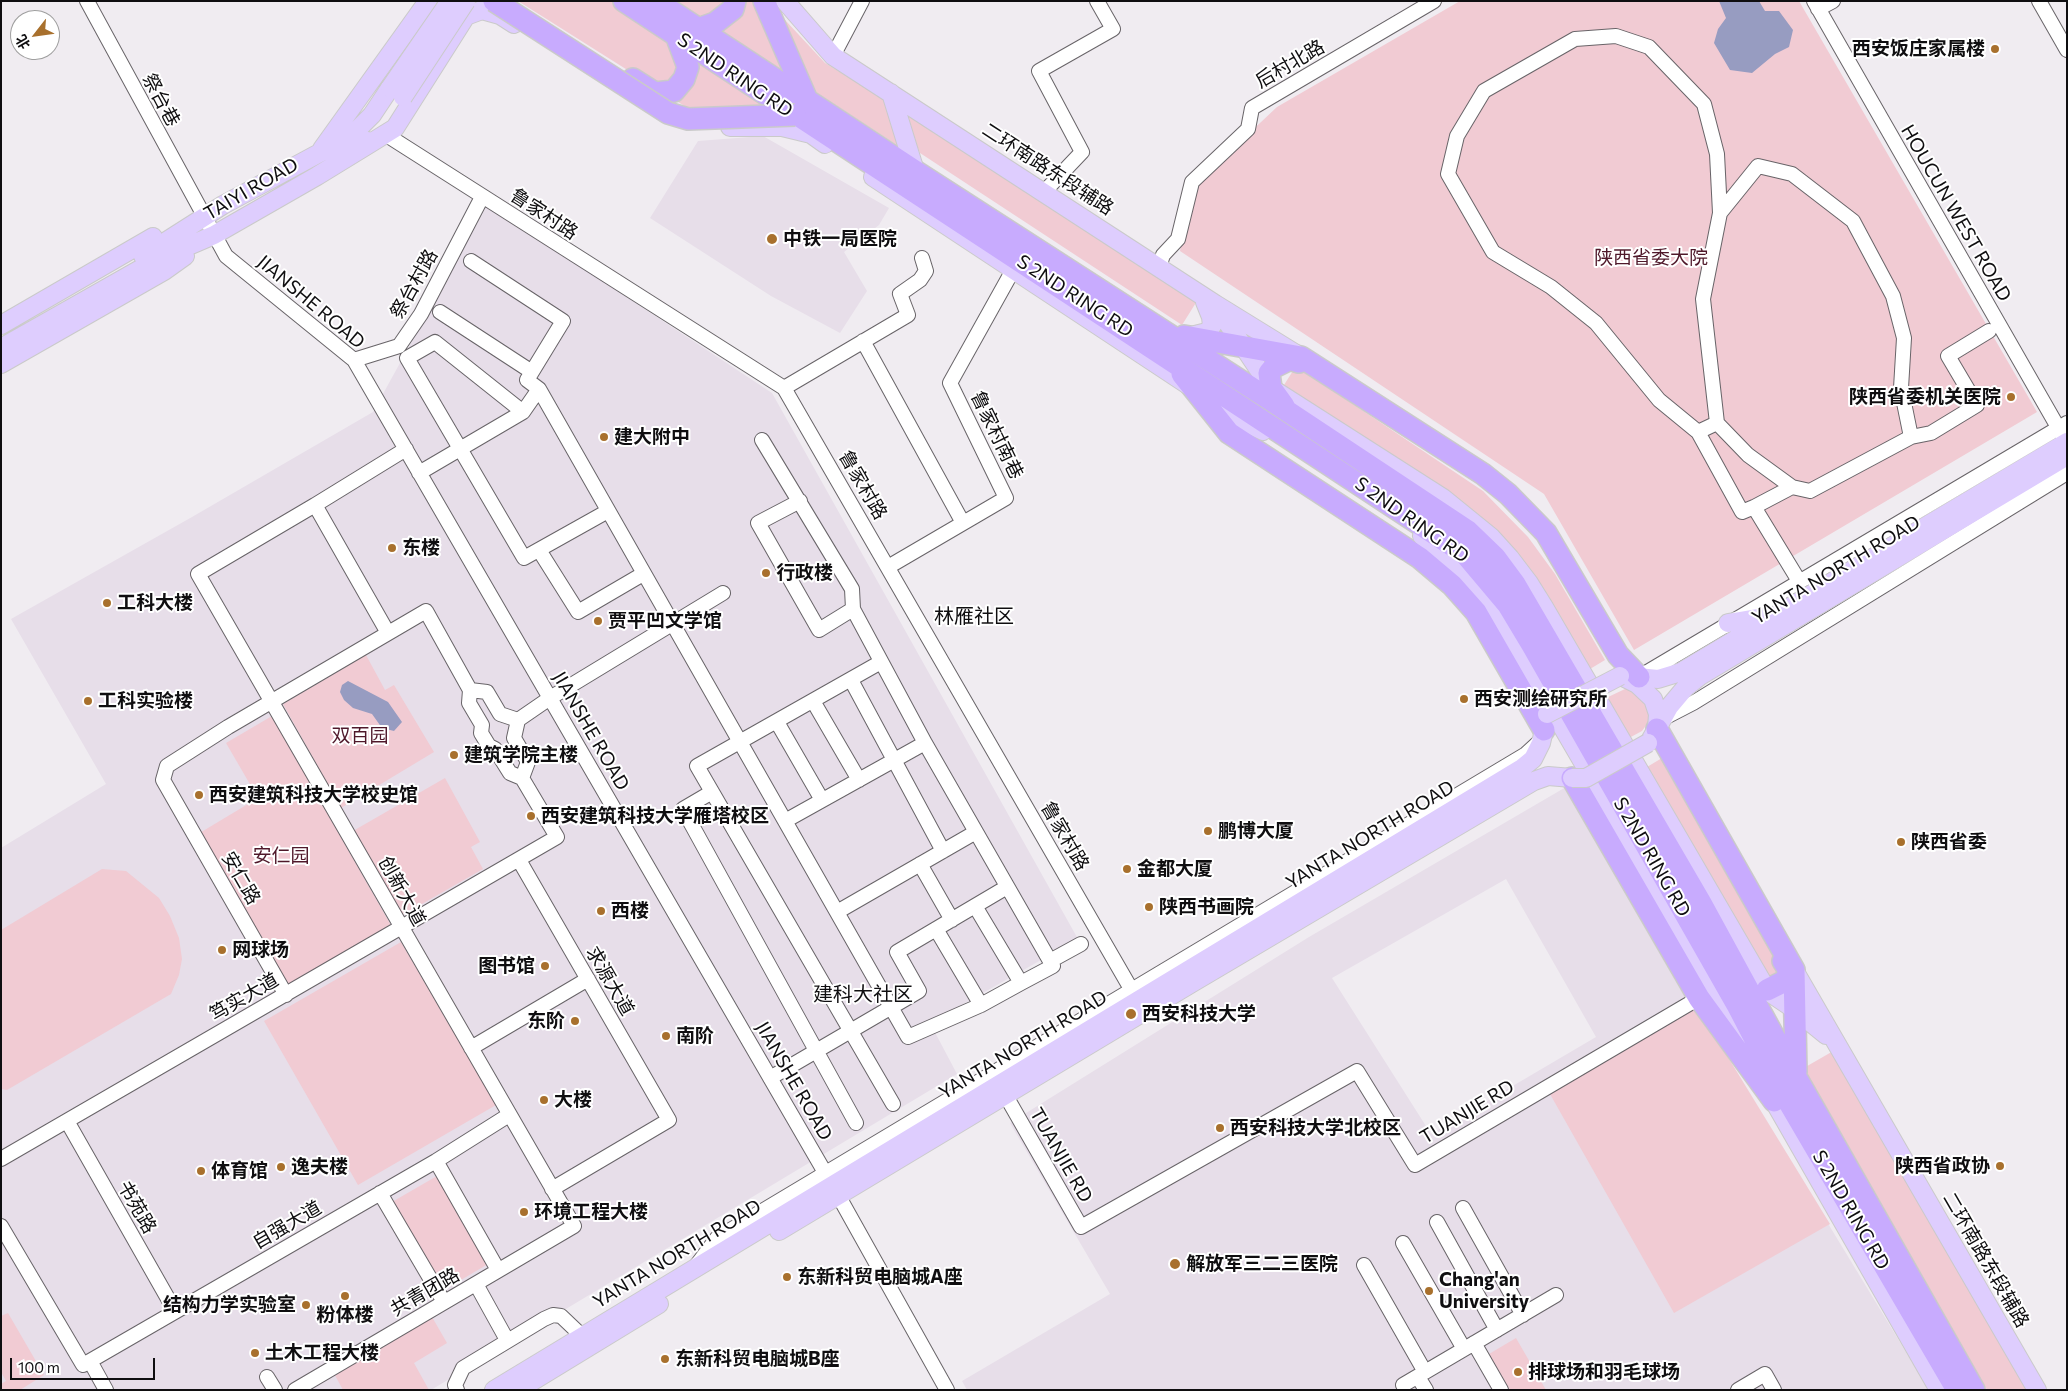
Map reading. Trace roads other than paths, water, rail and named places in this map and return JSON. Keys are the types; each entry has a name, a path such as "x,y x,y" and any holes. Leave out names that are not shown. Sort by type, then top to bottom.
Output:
{"highway":[{"name":"S 2ND RING RD","path":"624,1 676,35 801,108 915,171 1139,315 1281,401 1468,531 1495,557 1515,584 1701,903 1796,1077 1974,1390"},
{"name":"S 2ND RING RD","path":"656,1 698,29 801,108 834,140 1169,358 1244,416 1465,554 1508,605 1737,1005 1778,1084 1957,1390"},
{"path":"698,29 715,23 733,9 735,1"},
{"path":"504,5 668,113 688,118 801,108 764,1"},
{"path":"504,5 655,94 674,91 684,79 688,67 676,35"},
{"path":"1139,315 1159,320 1281,401"},
{"path":"1185,336 1301,357 1483,474 1508,494 1546,533 1630,676"},
{"path":"1169,358 1229,433 1420,558 1452,585 1476,612 1545,727"},
{"path":"1281,401 1269,373 1274,367 1290,359 1298,362 1485,485 1520,517 1550,553 1630,676"},
{"path":"1244,416 1237,430 1416,545 1444,568 1478,605 1535,701 1545,727"},
{"path":"1657,730 1664,755 1788,969 1786,980 1767,990"},
{"path":"1657,730 1794,970 1796,1077"},
{"path":"1572,778 1699,998 1774,1101"}],"main road":[{"name":"二环南路东段辅路","path":"785,1 833,56 1208,299 1301,357"},
{"name":"TAIYI ROAD","path":"1,348 158,259 214,235 360,148 384,125 397,93 454,4"},
{"path":"454,4 482,10 504,5 657,118 675,125 684,128 782,127 834,140"},
{"path":"360,148 395,128 454,4"},
{"path":"319,152 454,4"},
{"name":"TAIYI ROAD","path":"1,337 157,248 203,217 351,136 372,114 397,93"},
{"path":"891,93 915,171"},
{"path":"812,134 1012,270 1194,388 1244,416 1253,424 1420,535 1451,559 1481,591 1493,608 1718,994 1774,1101 1939,1390"},
{"path":"1,325 187,217 203,217"},
{"path":"1,364 164,270 214,235"},
{"path":"1185,336 1207,332 1212,326 1208,299"},
{"path":"1208,299 1281,401 1443,498 1491,537 1510,558 1544,607 1767,990"},
{"name":"YANTA NORTH ROAD","path":"1630,676 1658,679 1681,672 2065,436"},
{"name":"YANTA NORTH ROAD","path":"518,1390 832,1184 1006,1096 1138,1001 1534,781 1548,776 1586,778 1657,730 1669,707 1685,688 1700,676 2067,456"},
{"path":"1728,624 1773,615"},
{"path":"1545,727 1630,676 1653,699 1658,714 1657,730"},
{"name":"YANTA NORTH ROAD","path":"494,1390 1522,768 1533,759 1545,727"},
{"name":"二环南路东段辅路","path":"1794,970 2037,1390"},
{"path":"1739,974 1767,990 1818,1027 1840,1050"}],"street":[{"name":"祭台巷","path":"87,1 214,235"},
{"path":"833,56 862,1"},
{"path":"1044,192 1082,152 1039,71 1113,29 1097,1"},
{"name":"后村北路","path":"1159,267 1163,255 1178,239 1192,182 1248,129 1252,108 1434,1"},
{"path":"1816,5 1833,1"},
{"path":"2039,1 2067,50"},
{"name":"HOUCUN WEST ROAD","path":"1816,5 2065,436"},
{"path":"1792,486 1742,512 1698,432 1659,400 1596,322 1552,287 1493,252 1448,174 1457,136 1484,91 1574,39 1616,36 1649,47 1704,104 1717,154 1720,213 1702,299 1718,424 1748,456 1792,486 1810,491 1912,438 1931,433 1977,405 1948,356 1989,332"},
{"name":"鲁家村路","path":"385,134 784,388 1138,1001"},
{"path":"1720,213 1758,166 1792,174 1852,221 1892,296 1904,338 1901,388 1912,438"},
{"name":"祭台村路","path":"354,360 399,346 421,314 482,196"},
{"name":"JIANSHE ROAD","path":"214,235 226,256 354,360 832,1184 947,1390"},
{"path":"784,388 908,314 900,294 920,280 926,271 922,258"},
{"path":"471,261 564,321 527,380 540,389 643,574 908,1037 981,1005 1053,966 925,743 853,610 852,589 800,500 762,440"},
{"name":"鲁家村南巷","path":"888,566 1006,498 950,383 1012,270"},
{"path":"440,312 532,372"},
{"path":"862,341 963,523"},
{"path":"523,412 434,342 407,358 524,558 608,511"},
{"path":"419,472 523,412 540,389"},
{"path":"1698,432 1718,424"},
{"path":"1630,676 1728,624 1799,581 2065,436"},
{"path":"388,633 315,505 406,450"},
{"path":"1657,730 1702,698 2067,473"},
{"path":"800,500 758,523 819,630 853,610"},
{"name":"创新大道","path":"315,505 198,574 274,702 574,1226"},
{"path":"1754,507 1799,581"},
{"path":"539,550 578,612 643,574"},
{"path":"274,702 426,612 470,690 469,703 482,726 481,733 489,746 495,749 510,773 522,778 528,762 514,738 518,720 550,698 723,594"},
{"path":"881,662 697,766 893,1104"},
{"path":"851,680 943,851"},
{"path":"470,690 488,692 500,714 518,720"},
{"path":"813,701 859,780"},
{"name":"安仁路","path":"274,702 228,727 167,766 163,780 286,995"},
{"path":"482,726 500,714"},
{"path":"777,722 822,800"},
{"path":"495,749 514,738"},
{"path":"785,821 925,743"},
{"name":"笃实大道","path":"1,1159 557,837 522,778"},
{"path":"712,792 683,809 856,1124"},
{"path":"837,912 976,832"},
{"name":"求源大道","path":"519,860 669,1120 552,1190"},
{"path":"920,864 952,920"},
{"path":"770,1078 919,991 897,952 1007,888"},
{"path":"975,906 1021,983"},
{"path":"936,930 981,1005"},
{"path":"1050,961 1081,944"},
{"path":"471,1048 588,979"},
{"name":"TUANJIE RD","path":"1006,1096 1081,1227 1356,1071 1415,1165 1699,998"},
{"name":"自强大道","path":"86,1363 436,1161 509,1115"},
{"name":"书苑路","path":"67,1122 175,1311"},
{"path":"436,1161 498,1270"},
{"path":"380,1193 444,1302"},
{"path":"1463,1208 1523,1315"},
{"path":"1437,1222 1497,1330"},
{"path":"1,1226 86,1363 106,1390"},
{"name":"共青团路","path":"295,1390 574,1226"},
{"path":"1403,1243 1469,1346 1501,1390"},
{"path":"1364,1265 1422,1374 1426,1390"},
{"path":"476,1284 507,1340"},
{"path":"1403,1386 1556,1295"},
{"path":"457,1390 455,1385 464,1368 507,1340 553,1315 561,1316 582,1336"},
{"path":"1738,1390 1765,1374 1774,1390"},
{"path":"267,1377 275,1390"}],"water":[{"path":"1719,1 1759,1 1765,11 1779,11 1793,30 1789,47 1775,54 1752,73 1730,70 1714,43 1718,29 1726,18"},
{"path":"348,681 388,702 402,722 394,731 382,728 372,714 353,708 344,700 340,692 342,685"}],"place":[{"name":"西安饭庄家属楼","path":"1995,49"},
{"name":"中铁一局医院","path":"772,239"},
{"name":"陕西省委机关医院","path":"2011,397"},
{"name":"建大附中","path":"604,437"},
{"name":"东楼","path":"392,548"},
{"name":"行政楼","path":"766,573"},
{"name":"工科大楼","path":"107,603"},
{"name":"贾平凹文学馆","path":"598,621"},
{"name":"西安测绘研究所","path":"1464,699"},
{"name":"工科实验楼","path":"88,701"},
{"name":"建筑学院主楼","path":"454,755"},
{"name":"西安建筑科技大学校史馆","path":"199,795"},
{"name":"西安建筑科技大学雁塔校区","path":"531,816"},
{"name":"鹏博大厦","path":"1208,831"},
{"name":"陕西省委","path":"1901,842"},
{"name":"金都大厦","path":"1127,869"},
{"name":"陕西书画院","path":"1149,907"},
{"name":"西楼","path":"601,911"},
{"name":"网球场","path":"222,950"},
{"name":"图书馆","path":"545,966"},
{"name":"西安科技大学","path":"1131,1014"},
{"name":"东阶","path":"575,1021"},
{"name":"南阶","path":"666,1036"},
{"name":"大楼","path":"544,1100"},
{"name":"西安科技大学北校区","path":"1220,1128"},
{"name":"陕西省政协","path":"2000,1166"},
{"name":"逸夫楼","path":"281,1167"},
{"name":"体育馆","path":"201,1171"},
{"name":"环境工程大楼","path":"524,1212"},
{"name":"解放军三二三医院","path":"1175,1264"},
{"name":"东新科贸电脑城A座","path":"787,1277"},
{"name":"Chang'an University","path":"1429,1291"},
{"name":"粉体楼","path":"345,1296"},
{"name":"结构力学实验室","path":"306,1305"},
{"name":"土木工程大楼","path":"255,1353"},
{"name":"东新科贸电脑城B座","path":"665,1359"},
{"name":"排球场和羽毛球场","path":"1518,1372"}],"district":[{"name":"林雁社区","path":"974,616"},
{"name":"建科大社区","path":"863,994"}],"park label":[{"name":"陕西省委大院","path":"1651,258"},
{"name":"双百园","path":"360,736"},
{"name":"安仁园","path":"281,856"}]}
